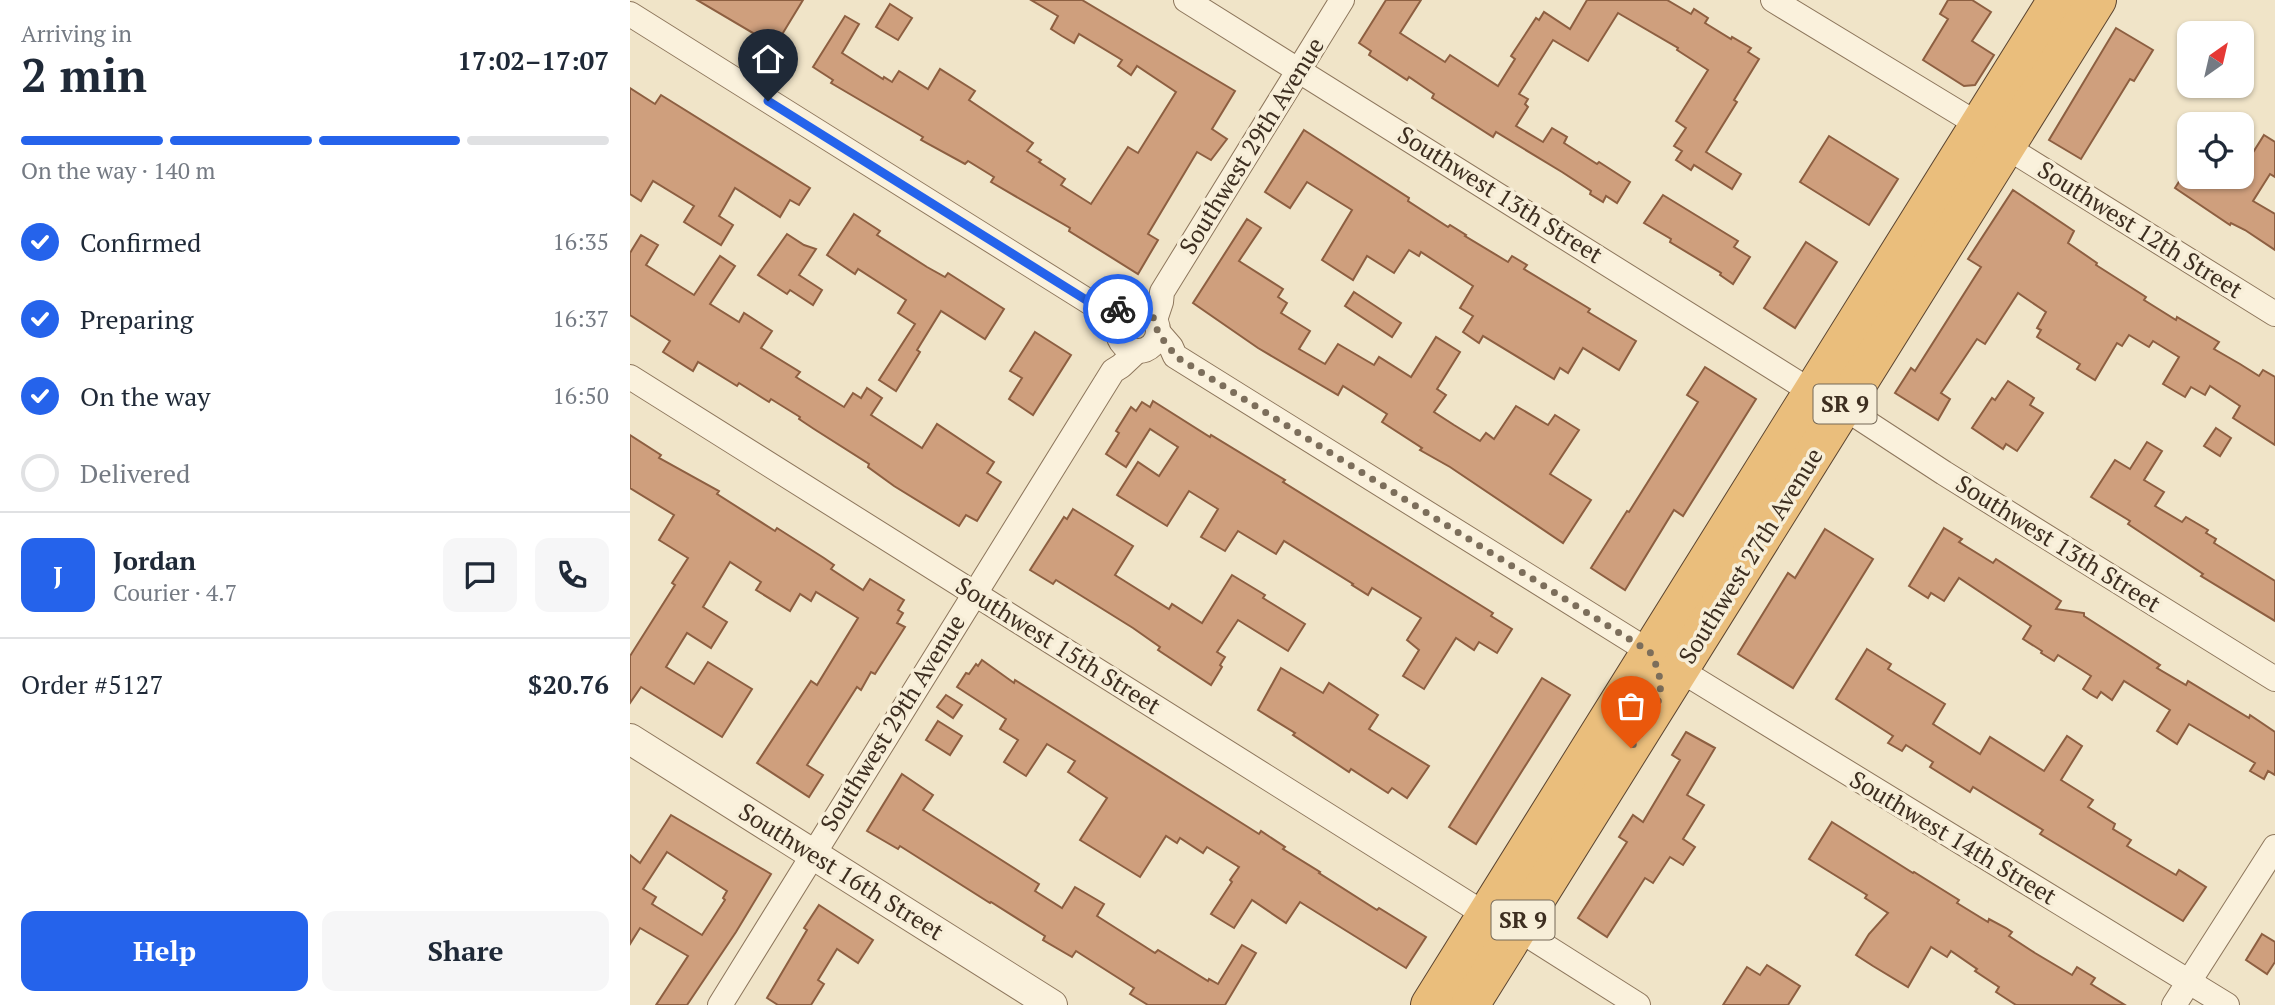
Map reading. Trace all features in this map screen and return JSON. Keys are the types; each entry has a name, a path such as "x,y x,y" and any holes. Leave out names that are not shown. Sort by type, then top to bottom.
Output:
{"highway":[{"name":"Southwest 27th Avenue","path":"1470,1005 1502,922 1992,135 2057,0"},
{"name":"Southwest 27th Avenue","path":"1992,135 2097,0"},
{"name":"Southwest 27th Avenue","path":"1430,1005 1502,922 1659,705 1665,661 1670,648 1670,620 1828,400"}],"street":[{"name":"Southwest 13th Street","path":"1186,0 2275,679"},
{"name":"Southwest 29th Avenue","path":"720,1005 1112,371 1121,366 1138,331 1161,302 1162,292 1342,0"},
{"name":"Southwest 12th Street","path":"1773,0 2275,314"},
{"name":"Southwest 14th Street","path":"630,14 1138,331 1164,356 1175,356 1665,661 2227,1005"},
{"name":"Southwest 15th Street","path":"630,377 1638,1005"},
{"name":"Southwest 16th Street","path":"630,739 1052,1005"},
{"path":"2174,1005 2275,847"}],"building":[{"path":"697,0 803,0 775,46"},
{"path":"1031,0 1082,0 1235,91 1212,129 1227,139 1211,160 1197,152 1148,234 1158,240 1138,274 1069,231 1070,228 991,182 994,177 968,161 965,164 921,140 923,137 831,83 833,80 813,67 845,16 859,24 842,53 883,79 884,77 892,82 899,71 928,89 940,69 975,91 969,100 1033,143 1027,151 1065,179 1061,185 1091,204 1128,147 1138,153 1176,92 1137,66 1131,75 1118,66 1122,60 1079,34 1074,43 1062,36 1051,29 1058,16"},
{"path":"1386,0 1421,0 1400,33 1445,62 1450,55 1498,86 1515,59 1511,56 1536,18 1539,20 1544,12 1570,29 1587,0 1667,0 1691,14 1694,9 1708,18 1705,23 1751,48 1748,52 1759,59 1734,100 1737,102 1706,152 1741,174 1732,189 1694,165 1691,170 1676,160 1682,151 1674,146 1686,128 1676,121 1708,70 1677,50 1678,48 1618,13 1588,61 1553,40 1519,94 1528,99 1525,104 1528,107 1516,126 1543,142 1552,128 1567,137 1564,143 1630,182 1617,203 1606,196 1603,202 1562,172 1496,132 1493,137 1432,98 1434,94 1409,77 1407,80 1369,55 1371,51 1359,43"},
{"path":"1948,0 1972,0 1991,12 1972,41 1994,55 1975,85 1964,86 1923,60 1948,19 1940,14"},
{"path":"890,4 912,18 898,40 876,27"},
{"path":"2116,28 2153,50 2134,81 2130,79 2081,159 2049,140"},
{"path":"630,88 655,104 661,95 810,188 799,205 790,200 780,217 735,188 719,216 733,225 721,245 684,222 694,206 653,181 641,201 630,194"},
{"path":"1304,130 1409,198 1408,201 1448,227 1450,225 1508,262 1512,256 1527,265 1524,269 1636,341 1619,370 1583,348 1568,373 1560,368 1554,379 1483,336 1479,343 1463,332 1473,316 1460,308 1473,286 1421,252 1419,256 1409,250 1394,273 1367,256 1353,280 1322,260 1352,210 1307,182 1290,208 1265,192"},
{"path":"2264,135 2275,142 2275,177 2270,174 2253,201 2275,214 2275,250 2245,230 2231,223 2230,225 2175,188 2177,185 2177,189 2254,189 2254,151"},
{"path":"1829,136 1898,179 1869,225 1800,182"},
{"path":"2013,190 2074,231 2068,243 2097,263 2096,265 2146,297 2144,300 2219,342 2214,349 2259,376 2263,370 2275,377 2275,445 2233,418 2240,406 2210,386 2205,395 2191,387 2185,397 2163,384 2179,357 2153,341 2149,347 2129,335 2122,346 2117,343 2095,380 2077,369 2080,364 2037,337 2041,330 2037,328 2046,312 2018,293 1985,344 1977,339 1941,393 1950,399 1938,420 1895,393 1911,368 1915,371 1981,267 1968,259"},
{"path":"1663,195 1738,241 1734,247 1750,257 1733,284 1720,275 1721,273 1644,223"},
{"path":"854,214 880,231 877,235 927,267 945,277 948,273 1004,309 985,339 941,311 896,391 879,380 915,324 898,313 906,300 858,269 855,274 827,255"},
{"path":"1247,219 1261,228 1239,261 1283,289 1278,297 1287,303 1281,313 1310,331 1299,349 1325,364 1338,344 1374,365 1379,357 1411,377 1436,337 1460,352 1437,389 1446,395 1434,412 1480,441 1486,433 1494,439 1516,406 1548,425 1555,415 1579,430 1550,474 1591,500 1563,543 1450,467 1420,450 1422,448 1382,422 1387,414 1343,386 1338,395 1258,348 1193,303"},
{"path":"787,234 816,249 799,275 822,290 813,305 790,290 787,294 758,275"},
{"path":"641,235 658,245 646,265 694,295 720,256 735,266 710,304 739,322 744,313 772,331 761,348 800,372 796,377 844,407 853,393 861,398 867,388 882,398 871,415 922,448 937,424 994,462 987,473 1001,482 977,521 966,515 959,526 894,486 868,467 869,464 771,399 769,402 739,383 737,386 698,362 693,371 663,352 670,341 630,315 630,253"},
{"path":"1806,242 1837,262 1795,328 1764,308"},
{"path":"1354,292 1401,323 1392,337 1345,306"},
{"path":"1035,332 1071,355 1033,415 1009,399 1022,378 1010,371"},
{"path":"1705,367 1756,399 1683,516 1674,510 1625,590 1591,568 1698,402 1687,395"},
{"path":"2008,381 2034,398 2030,405 2043,413 2017,451 2006,444 2003,449 1972,428 1992,398 1995,400"},
{"path":"1153,401 1285,480 1283,482 1493,613 1491,616 1512,629 1497,653 1479,642 1474,650 1456,638 1424,689 1403,676 1419,650 1407,640 1421,618 1372,588 1368,595 1284,541 1276,554 1238,531 1225,551 1201,537 1218,509 1189,491 1167,526 1117,495 1138,462 1159,476 1178,447 1150,429 1126,467 1106,454 1131,407 1136,411 1142,402 1150,407"},
{"path":"2216,428 2231,438 2220,456 2204,446"},
{"path":"630,435 661,455 659,458 719,491 717,494 824,558 834,565 831,569 863,590 870,579 904,600 898,610 903,613 897,623 905,627 875,674 871,672 861,690 857,687 807,765 823,775 809,797 757,763 811,681 817,685 858,618 816,592 811,601 800,594 790,611 756,590 761,582 730,562 703,607 727,622 711,648 687,633 666,667 694,684 708,662 752,689 722,737 641,687 630,703 630,656 675,585 672,583 688,558 659,540 674,515 630,488"},
{"path":"2147,442 2162,451 2144,480 2164,492 2155,506 2182,522 2186,517 2208,530 2206,533 2216,539 2214,543 2275,581 2275,621 2201,576 2203,574 2128,524 2130,521 2091,497 2115,460 2130,469"},
{"path":"1073,509 1133,546 1115,575 1169,609 1172,604 1202,623 1232,575 1305,624 1288,651 1238,620 1217,652 1225,657 1211,685 1158,650 1160,647 1133,628 1056,580 1053,584 1030,570 1064,517 1067,519"},
{"path":"1944,528 1962,539 1959,542 1993,563 1996,559 2061,601 2056,609 2084,613 2084,616 2160,665 2157,668 2186,685 2188,681 2275,732 2275,775 2268,771 2264,779 2250,771 2255,763 2189,724 2177,744 2157,731 2170,710 2124,681 2112,700 2101,692 2097,698 2090,694 2083,689 2091,676 2058,655 2054,661 2041,653 2042,651 2023,639 2031,626 1959,578 1944,601 1931,593 1928,598 1909,586"},
{"path":"1825,529 1873,559 1793,688 1738,654 1788,573 1795,578"},
{"path":"1867,649 1891,664 1888,669 1945,704 1933,724 1980,754 1990,737 2044,771 2067,736 2082,746 2061,780 2093,800 2088,807 2115,824 2113,829 2131,840 2127,846 2176,875 2179,870 2206,887 2183,921 2040,834 2043,830 1973,787 1970,792 1930,767 1933,762 1906,745 1902,751 1888,743 1893,736 1836,699"},
{"path":"982,660 1014,683 1015,680 1259,834 1261,831 1285,847 1283,849 1377,910 1379,908 1426,937 1406,968 1300,902 1286,923 1252,900 1234,928 1211,914 1239,867 1207,847 1203,853 1180,838 1177,843 1166,836 1140,877 1080,840 1107,798 1068,772 1075,761 1047,744 1026,776 1004,762 1018,740 1000,729 1006,719 957,687 966,673 969,674"},
{"path":"1281,668 1323,693 1329,683 1378,715 1369,729 1429,766 1407,798 1392,788 1388,793 1351,769 1349,772 1258,710"},
{"path":"1542,678 1570,695 1476,844 1449,827"},
{"path":"946,695 962,705 953,718 937,707"},
{"path":"938,721 962,736 950,755 926,740"},
{"path":"1686,732 1715,748 1687,795 1704,805 1683,839 1695,847 1683,865 1670,857 1653,883 1645,878 1607,937 1578,918 1627,842 1619,837 1633,815 1643,822 1680,760 1672,755"},
{"path":"902,774 933,795 923,810 1039,884 1035,891 1062,908 1075,887 1104,904 1097,916 1155,953 1158,950 1208,981 1209,979 1218,984 1242,945 1256,953 1225,1005 1148,1005 1130,994 1134,988 1076,951 1072,957 1043,940 1045,936 900,846 898,849 867,831"},
{"path":"671,815 771,874 687,1005 656,1005 688,956 640,928 630,944 630,855 640,863","holes":["667,852 727,891 723,898 725,900 702,935 652,904 656,897 643,889"]},
{"path":"1832,822 1959,900 1957,903 1988,922 1989,919 2006,928 2012,932 2009,936 2072,975 2077,967 2095,978 2091,984 2125,1005 2016,1005 1996,992 1999,987 1951,951 1947,957 1931,947 1908,987 1873,966 1856,955 1869,934 1888,913 1865,898 1867,895 1809,859"},
{"path":"819,905 873,940 858,963 837,949 818,980 824,984 811,1005 778,1005 767,998"},
{"path":"2262,934 2275,942 2275,962 2267,974 2246,960"},
{"path":"1767,965 1800,986 1788,1005 1723,1005 1747,967 1760,975"}],"way so far":[{"path":"1118,309 1129,312 1140,310 1151,315 1158,326 1158,332 1175,356 1650,652 1661,684 1659,705 1631,748"}],"route":[{"path":"768,101 1099,308 1118,309"}]}
